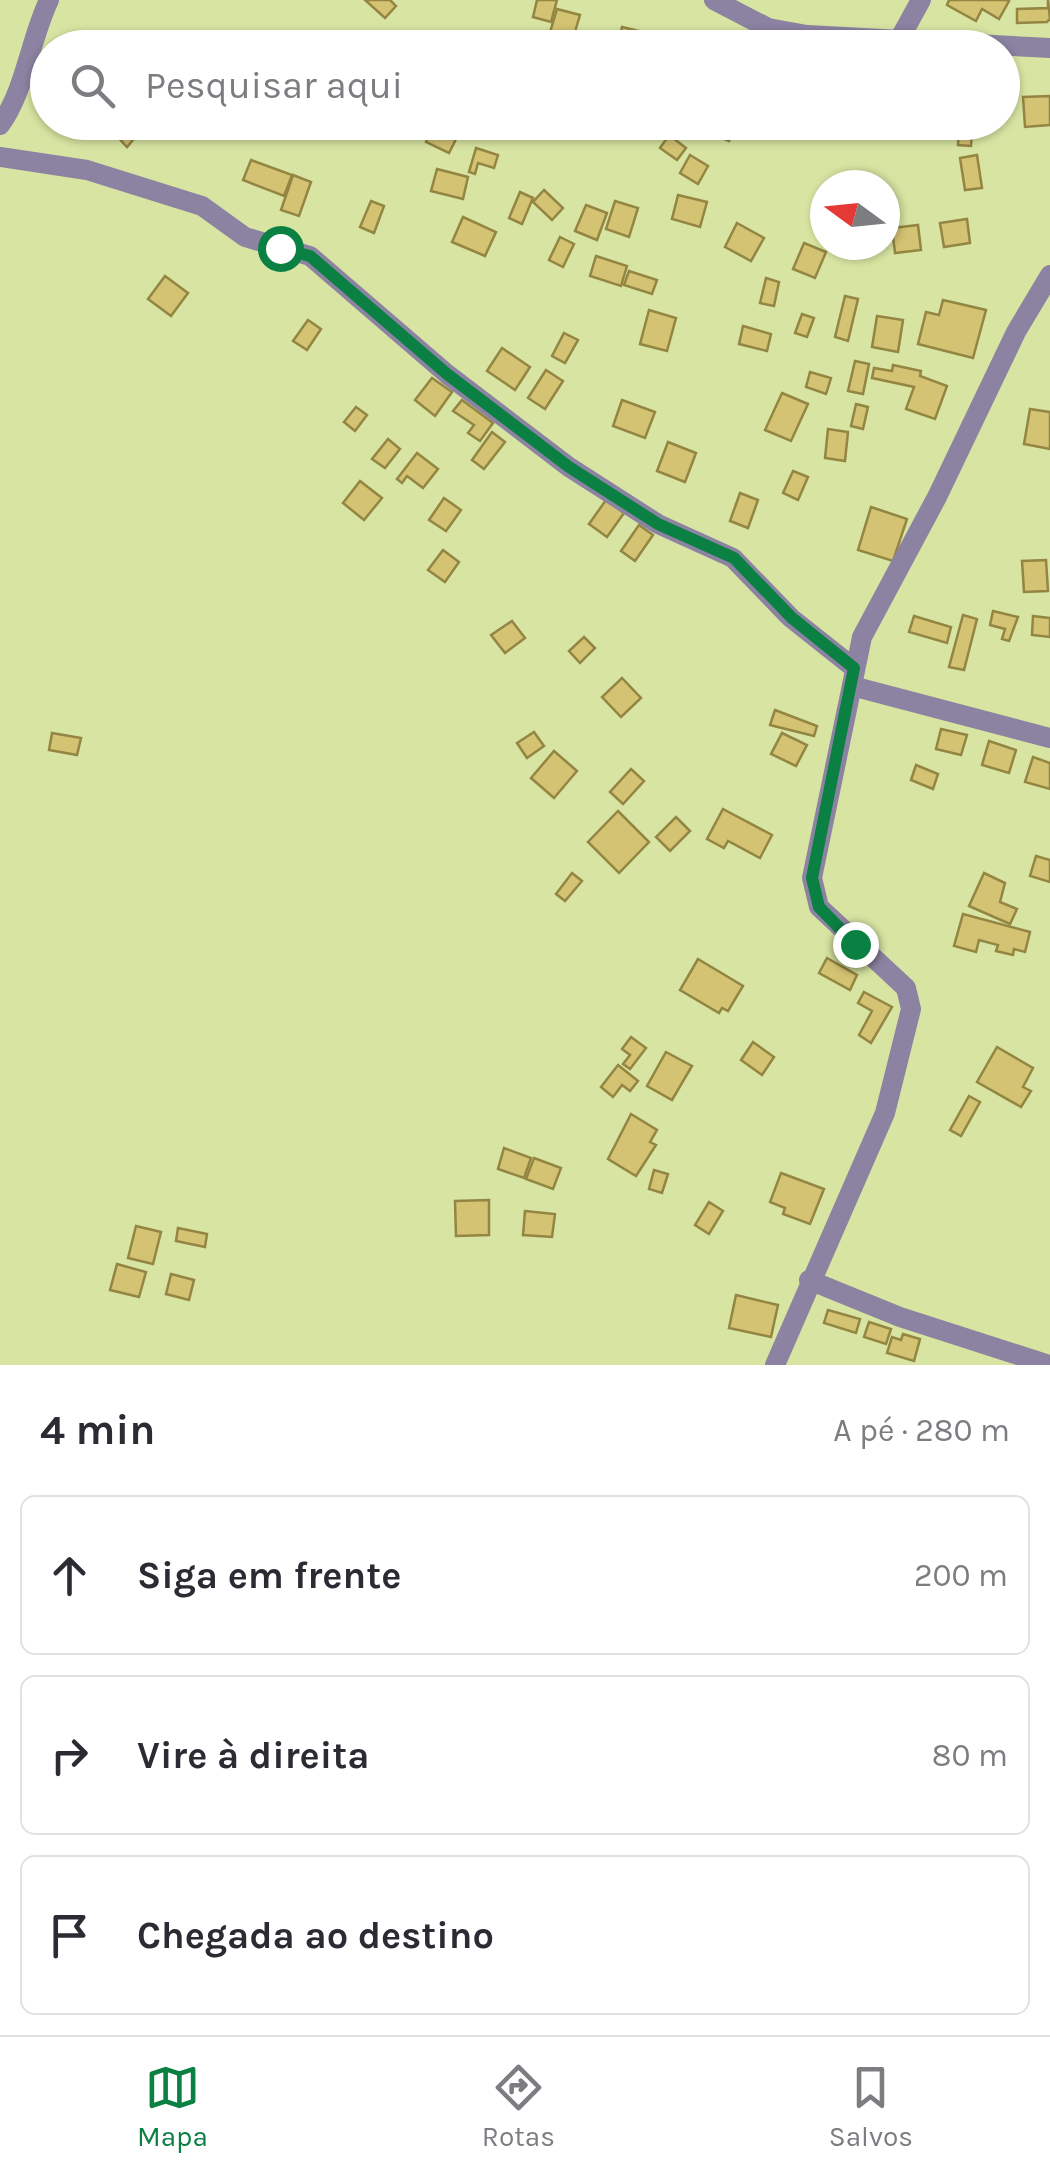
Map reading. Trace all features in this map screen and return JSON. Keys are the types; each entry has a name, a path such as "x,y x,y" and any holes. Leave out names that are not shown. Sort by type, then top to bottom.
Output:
{"street":[{"path":"37,30 50,0"},
{"path":"714,0 768,28 781,30"},
{"path":"904,30 921,0"},
{"path":"1020,46 1050,48"},
{"path":"0,125 16,98 30,47"},
{"path":"0,157 87,170 131,187 202,206 260,244 310,256 447,374 569,467 658,524 734,558 853,677 1050,738"},
{"path":"775,1365 885,1113 911,1009 906,988 819,907 812,878 862,637 937,497 1016,332 1050,275"},
{"path":"809,1280 900,1316 1049,1365"}],"building":[{"path":"365,0 390,0 396,6 385,18"},
{"path":"537,0 557,0 551,22 533,17"},
{"path":"949,0 1009,1 999,19 982,9 976,21 947,5"},
{"path":"1048,0 1050,19 1047,22 1017,23 1017,9 1048,8"},
{"path":"557,9 580,15 576,30 551,30"},
{"path":"1050,96 1050,125 1025,127 1023,97"},
{"path":"427,140 456,140 449,153"},
{"path":"666,140 676,140 686,148 677,160 660,148"},
{"path":"958,140 972,140 971,146 958,145"},
{"path":"476,148 498,155 494,168 478,163 475,174 469,172"},
{"path":"690,155 708,166 698,184 680,173"},
{"path":"977,155 982,188 965,190 960,158"},
{"path":"251,160 292,175 284,196 243,180"},
{"path":"437,169 468,177 463,199 431,191"},
{"path":"293,175 311,182 299,216 281,210"},
{"path":"544,190 563,208 552,220 533,202"},
{"path":"520,192 533,198 522,224 509,218"},
{"path":"678,195 707,202 700,227 672,219"},
{"path":"371,201 384,206 374,233 360,227"},
{"path":"615,201 638,208 629,237 606,229"},
{"path":"586,205 607,213 597,240 575,231"},
{"path":"463,217 496,232 485,256 452,242"},
{"path":"967,219 970,243 944,247 940,223"},
{"path":"737,223 764,238 751,261 725,247"},
{"path":"918,225 921,250 900,252 900,227"},
{"path":"560,237 574,244 563,267 549,260"},
{"path":"804,243 810,245 810,260 823,260 815,278 793,269"},
{"path":"596,256 627,266 621,286 590,276"},
{"path":"629,271 657,280 652,294 624,285"},
{"path":"165,276 188,293 171,316 148,299"},
{"path":"766,278 779,282 774,306 760,303"},
{"path":"845,296 858,299 848,341 835,337"},
{"path":"943,300 986,310 973,358 918,344 926,312 939,315"},
{"path":"649,310 676,318 667,351 640,344"},
{"path":"802,314 814,318 807,337 795,333"},
{"path":"877,316 903,320 898,352 872,347"},
{"path":"308,320 321,329 307,350 293,341"},
{"path":"743,326 771,334 767,351 739,344"},
{"path":"564,333 578,340 565,363 552,356"},
{"path":"502,348 530,367 515,390 487,371"},
{"path":"855,361 869,364 863,394 848,391"},
{"path":"893,365 921,371 920,376 947,386 935,419 906,409 914,387 872,378 874,368 892,371"},
{"path":"546,370 563,381 545,409 528,398"},
{"path":"810,372 831,378 826,394 806,387"},
{"path":"432,378 452,392 435,416 415,400"},
{"path":"782,393 808,404 791,441 765,430"},
{"path":"462,400 493,423 480,441 468,433 474,425 453,411"},
{"path":"622,400 655,412 645,438 613,426"},
{"path":"856,404 868,407 863,429 851,426"},
{"path":"356,407 367,415 355,431 344,422"},
{"path":"1030,409 1050,412 1050,449 1024,444"},
{"path":"828,429 848,432 845,461 825,458"},
{"path":"492,432 505,442 484,469 472,460"},
{"path":"388,439 400,449 385,468 372,459"},
{"path":"668,442 696,453 685,482 657,471"},
{"path":"417,453 438,469 423,488 407,476 402,483 397,479"},
{"path":"793,471 808,477 798,500 783,493"},
{"path":"360,481 382,498 364,520 343,503"},
{"path":"740,493 758,500 748,528 730,521"},
{"path":"444,498 461,510 446,531 429,520"},
{"path":"606,500 624,513 607,537 589,524"},
{"path":"871,507 907,519 893,561 858,550"},
{"path":"639,525 653,535 635,561 621,551"},
{"path":"443,550 459,562 445,582 428,570"},
{"path":"1046,560 1048,591 1024,592 1022,561"},
{"path":"993,611 1018,617 1009,641 1002,639 1005,629 990,625"},
{"path":"963,615 977,619 964,670 949,667"},
{"path":"914,616 951,627 947,643 909,632"},
{"path":"1033,616 1050,618 1050,637 1032,635"},
{"path":"512,621 525,638 505,653 491,635"},
{"path":"584,637 595,648 580,663 569,651"},
{"path":"622,678 641,698 621,717 602,697"},
{"path":"775,710 817,726 814,736 770,725"},
{"path":"941,729 967,735 961,755 936,749"},
{"path":"534,732 544,746 527,758 517,743"},
{"path":"52,733 81,738 77,755 49,750"},
{"path":"782,733 807,745 796,766 771,754"},
{"path":"989,741 1016,750 1009,773 982,765"},
{"path":"554,751 577,771 554,798 531,778"},
{"path":"1033,757 1050,763 1050,789 1025,782"},
{"path":"916,765 938,774 933,789 911,780"},
{"path":"631,769 644,781 623,804 610,792"},
{"path":"723,809 772,835 760,858 728,841 724,848 707,839"},
{"path":"618,811 649,842 619,873 588,842"},
{"path":"676,817 690,831 670,851 656,837"},
{"path":"1036,856 1050,860 1050,882 1030,876"},
{"path":"572,873 582,881 565,901 556,894"},
{"path":"984,873 1005,883 1000,902 1017,909 1010,924 969,906"},
{"path":"963,914 1030,932 1025,952 1014,949 1013,955 996,951 998,945 979,940 976,952 954,946"},
{"path":"827,958 857,975 850,990 819,973"},
{"path":"698,959 743,986 728,1011 722,1008 719,1013 680,990"},
{"path":"864,992 892,1007 871,1043 859,1035 872,1011 858,1003"},
{"path":"631,1037 646,1048 630,1069 623,1064 630,1055 622,1049"},
{"path":"753,1042 774,1057 762,1075 741,1060"},
{"path":"997,1047 1033,1068 1023,1087 1031,1091 1021,1107 977,1082"},
{"path":"666,1052 692,1066 672,1100 647,1086"},
{"path":"618,1065 638,1081 630,1091 622,1085 613,1097 601,1087"},
{"path":"969,1096 980,1102 961,1136 950,1130"},
{"path":"631,1114 657,1130 650,1142 656,1145 636,1176 608,1159"},
{"path":"504,1148 531,1158 524,1178 498,1169"},
{"path":"534,1158 561,1168 553,1189 526,1179"},
{"path":"654,1170 668,1174 662,1193 649,1189"},
{"path":"781,1173 824,1189 810,1224 783,1214 785,1208 770,1202"},
{"path":"489,1200 489,1235 456,1236 455,1201"},
{"path":"709,1202 723,1211 709,1234 695,1225"},
{"path":"525,1211 555,1214 552,1237 523,1235"},
{"path":"136,1226 161,1232 153,1264 128,1258"},
{"path":"178,1228 207,1234 205,1247 176,1241"},
{"path":"117,1264 146,1272 139,1297 110,1290"},
{"path":"171,1274 194,1280 189,1300 166,1294"},
{"path":"736,1295 778,1305 771,1337 729,1328"},
{"path":"828,1310 860,1319 856,1333 824,1323"},
{"path":"869,1322 891,1329 886,1344 864,1337"},
{"path":"903,1334 920,1339 914,1361 887,1353 892,1337 901,1340"}],"route":[{"path":"280,248 310,256 447,374 569,467 658,524 734,558 753,582 792,618 854,668 812,878 819,907 855,944"}]}
